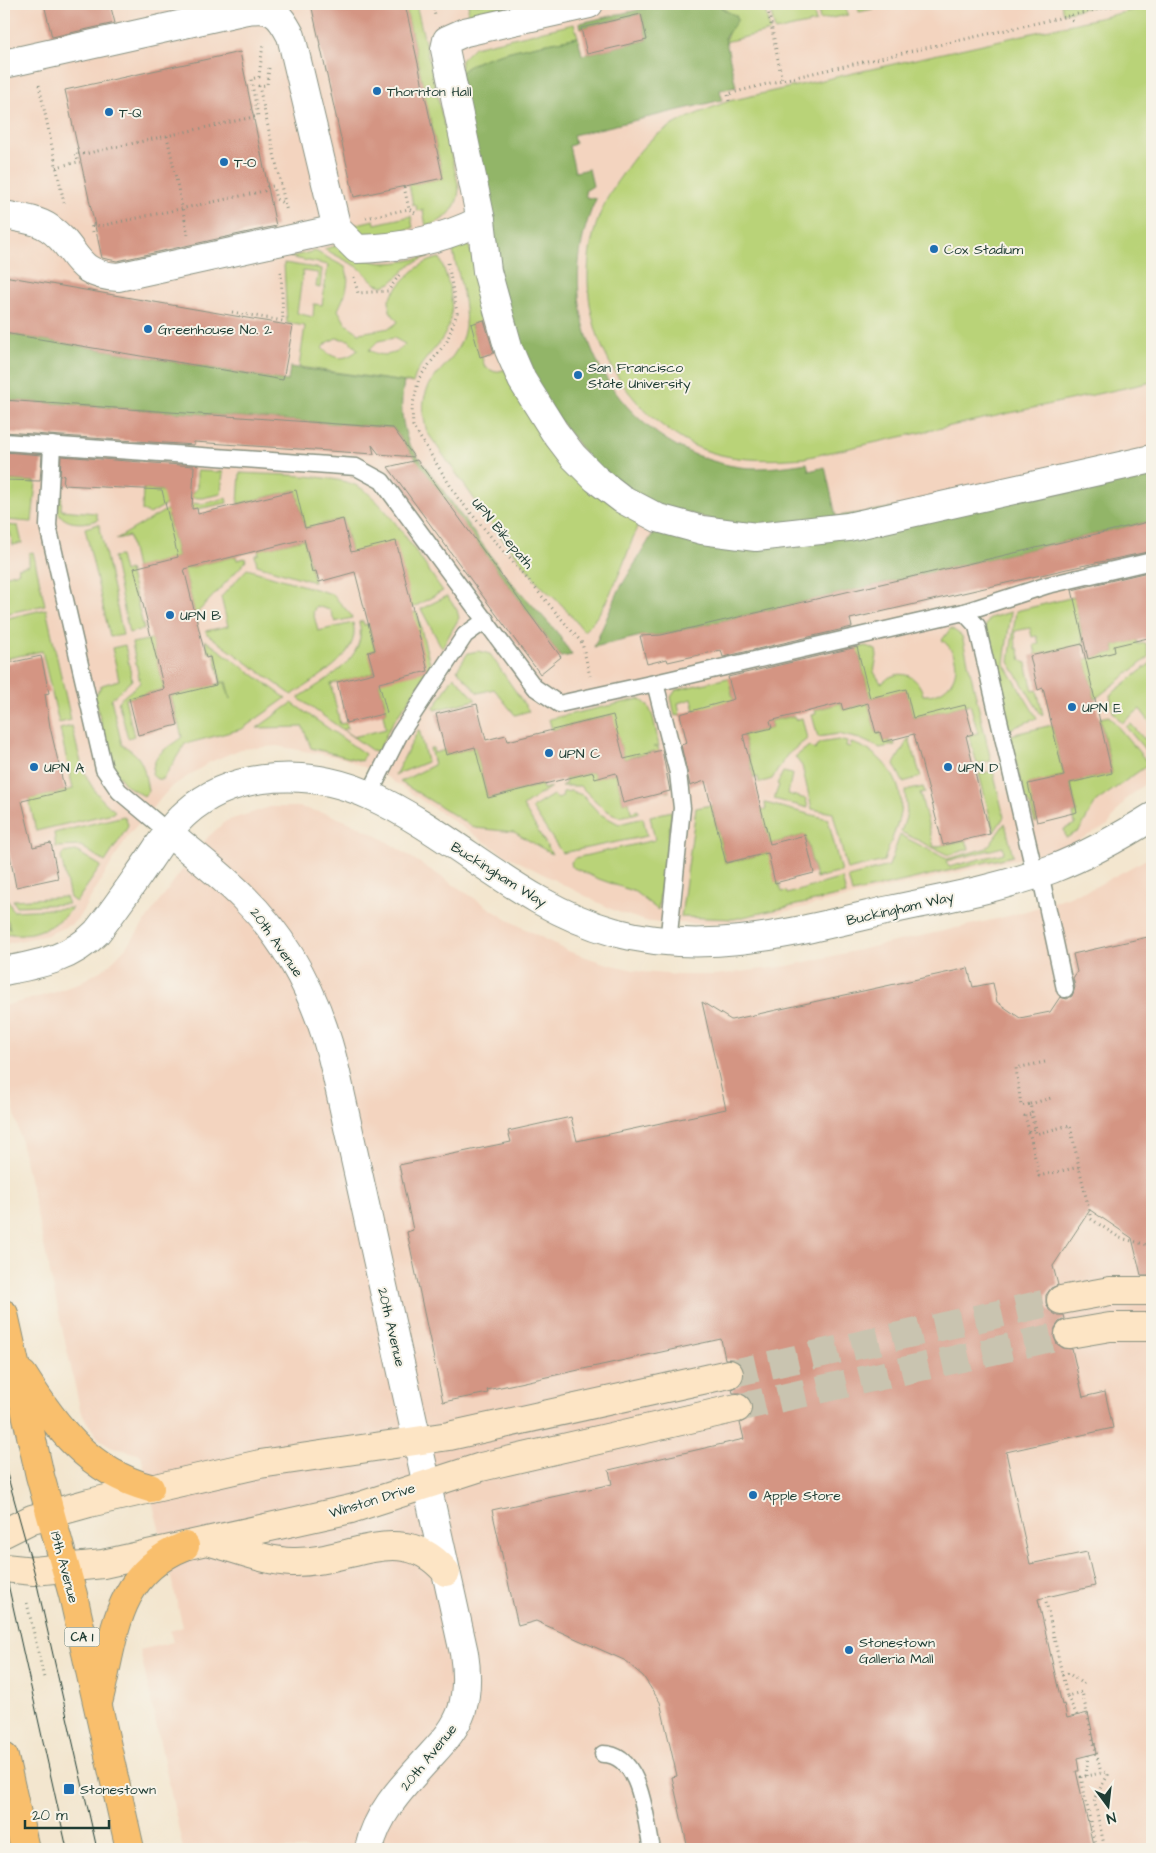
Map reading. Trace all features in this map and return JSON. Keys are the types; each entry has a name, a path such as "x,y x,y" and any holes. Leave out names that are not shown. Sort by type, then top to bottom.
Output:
{"highway":[{"name":"19th Avenue","path":"4,1314 50,1514 66,1568 130,1849"},
{"path":"14,1358 45,1408 79,1451 114,1475 150,1488"},
{"path":"98,1706 121,1608 130,1589 152,1565 196,1544"},
{"path":"4,1757 25,1849"}],"street":[{"path":"589,4 465,32 447,40 445,49 469,226 487,271 509,350 536,407 573,456 596,479 622,499 658,518 702,530 756,537 839,529 1152,459"},
{"path":"4,64 242,11 257,8 271,10 283,20 291,36 337,229 357,249 403,245 469,226"},
{"path":"4,215 47,226 85,268 109,276 128,276 337,229"},
{"name":"Buckingham Way","path":"4,971 59,958 82,947 110,915 168,832 188,811 205,798 230,786 253,780 303,778 334,783 369,795 399,811 524,893 553,908 580,921 613,932 668,943 714,942 782,934 993,887 1038,874 1106,845 1152,817"},
{"name":"20th Avenue","path":"168,832 228,883 258,912 282,945 318,1009 334,1065 466,1663 466,1690 462,1711 452,1731 381,1817 369,1849"},
{"path":"1061,1300 1110,1291 1152,1291"},
{"path":"1069,1334 1110,1327 1152,1327"},
{"path":"4,1533 21,1524 50,1514 150,1488 272,1462 418,1441 729,1374"},
{"name":"Winston Drive","path":"4,1568 34,1571 103,1564 196,1544 351,1509 427,1483 498,1462 737,1408"},
{"path":"196,1544 291,1562 324,1559 386,1545 404,1546 428,1555 446,1572"}],"lane":[{"path":"4,442 356,467 382,481 534,687 547,698 560,704 964,612 1048,585 1152,561"},
{"path":"52,445 48,526 104,769 120,791 168,832"},
{"path":"964,612 977,626 1065,989"},
{"path":"369,795 399,735 460,642 465,635 486,620"},
{"path":"655,683 678,773 682,808 668,943"},
{"path":"603,1754 610,1754 622,1759 632,1771 639,1789 652,1849"}],"path":[{"path":"767,4 782,80"},
{"path":"729,101 728,94 782,80 1122,4"},
{"path":"56,167 78,162 75,153 84,154 258,116 251,79 259,77 263,42 269,33 271,10"},
{"path":"1071,15 1073,23"},
{"path":"33,57 65,206"},
{"path":"232,312 283,321 287,240 285,204 259,86 267,85 270,60"},
{"path":"167,136 188,235 191,239"},
{"path":"92,226 91,224 100,226 264,191 266,188 273,186 276,199 285,204"},
{"path":"404,186 409,209"},
{"name":"UPN Bikepath","path":"469,226 447,254 457,313 448,341 419,378 412,408 413,426 422,444 458,498 582,643 595,696"},
{"path":"1045,1062 1016,1068 1022,1100 1020,1106 1052,1098"},
{"path":"1030,1104 1036,1129 1029,1131 1025,1116 1031,1114 1034,1127 1036,1134 1070,1125 1091,1219 1120,1238 1152,1246"},
{"path":"1026,1133 1030,1135 1039,1176 1079,1167"},
{"path":"1045,1597 1067,1696 1077,1715"},
{"path":"27,1603 44,1678"},
{"path":"1062,1675 1068,1673 1083,1684 1084,1681"},
{"path":"1067,1696 1082,1692 1101,1773"},
{"path":"1086,1776 1088,1755"},
{"path":"1096,1849 1081,1777 1107,1772 1108,1775 1094,1799 1105,1849"}],"shaded area":[{"name":"San Francisco State University","path":"4,4 1152,4 1152,778 1126,799 1108,825 1061,849 775,914 741,921 706,924 649,922 615,911 502,853 385,776 343,758 277,746 241,749 210,762 171,787 129,834 79,917 72,924 47,935 4,944"},
{"path":"270,807 299,807 328,814 356,825 383,839 508,920 568,951 604,963 642,972 677,975 716,975 788,966 1001,918 1093,888 1152,856 1152,1849 183,1849 140,1650 173,1642 170,1631 183,1627 141,1455 110,1446 98,1438 81,1413 4,1065 4,1006 53,993 79,983 107,967 129,944 184,867 209,836 226,821"}],"green space":[{"path":"405,4 416,4 459,188 456,202 450,213 439,221 426,226 423,210 417,211 416,205 413,205 409,185 443,178"},
{"path":"469,4 521,4 467,16"},
{"path":"664,4 718,4 724,10 737,16 737,21 725,37 736,87 720,90 722,100 573,135 575,144 569,146 575,172 589,169 593,186 585,191 586,197 596,199 582,241 578,284 584,325 598,364 620,399 650,428 686,451 728,465 758,468 807,463 809,471 825,467 837,520 744,528 650,503 593,464 533,385 492,259 460,74 467,67 496,55 578,37 582,55 647,40 641,14 581,28 580,23"},
{"path":"718,4 764,4 770,31 725,42 730,28 728,12"},
{"path":"769,4 812,4 816,22 775,31"},
{"path":"817,4 845,4 848,15 820,20"},
{"path":"858,4 895,4 859,12"},
{"path":"1061,4 1103,4 1063,13"},
{"name":"Cox Stadium","path":"1152,6 1152,382 804,458 773,460 727,456 697,447 683,440 651,416 625,387 605,354 593,318 588,281 591,243 603,207 624,172 642,149 662,131 729,101"},
{"path":"574,24 578,37 496,55 467,67 460,74 461,60 474,47"},
{"path":"411,216 413,228 389,234 373,236 359,231 353,225 374,220 375,224"},
{"path":"464,243 469,246 491,319 471,325 485,367 495,372 507,369 640,518 610,594 602,609 584,631 562,605 541,586 501,537 427,432 423,412 429,385 453,355 460,343 465,327 464,299 453,251 456,246"},
{"path":"335,246 362,258 381,263 401,262 429,256 410,265 391,283 383,286 376,284 358,267 324,249"},
{"path":"315,251 345,267 348,278 345,294 338,310 346,324 359,333 390,328 398,322 390,311 389,299 405,279 417,268 440,258 448,281 452,304 451,315 444,336 419,368 413,383 299,367 305,326 287,323 284,263 322,269 320,288 316,287 318,273 303,271 297,313 313,317 314,304 322,305 328,265 289,257","holes":["336,338 349,340 358,350 349,356 340,358 331,355 322,348","394,338 405,344 393,353 383,355 369,350 378,341"]},
{"path":"4,333 288,381 290,367 404,382 402,413 409,444 504,574 556,631 572,655 561,657 393,428 4,400"},
{"path":"64,463 61,510 96,513 98,520 80,523 69,521 64,519 57,510 58,468"},
{"path":"1152,468 1152,521 661,635 641,636 594,647 619,590 658,525 696,538"},
{"path":"197,471 223,472 221,494 202,498 179,497 150,514 142,511 143,489 192,494 197,489"},
{"path":"240,473 317,477 333,479 357,486 368,493 391,518 443,591 412,608 351,552 343,519 305,528 296,490 238,504"},
{"path":"4,480 36,482 32,522 4,520"},
{"path":"226,498 227,503 168,515 178,557 136,568 129,536 116,539 180,502 202,504"},
{"path":"99,524 123,635 110,637 85,528"},
{"path":"4,525 18,526 22,543 13,545 10,532 4,534"},
{"path":"304,539 314,582 257,565 255,555 259,554 258,550"},
{"path":"33,552 45,605 4,614 4,576 19,572 18,568 29,565 29,553"},
{"path":"120,556 124,572 129,570 144,629 129,633 113,557"},
{"path":"236,556 237,560 245,558 246,561 198,612 200,617 196,618 184,569"},
{"path":"247,569 332,594 351,615 352,618 335,622 330,610 316,606 313,612 318,631 353,623 354,635 344,656 324,673 292,695 207,634 206,631 228,626 221,597"},
{"path":"1132,583 1133,588 1075,602 1084,644 1036,655 1034,645 1039,644 1037,636 1032,637 1030,628 1015,631 1016,649 1018,648 1021,660 1026,663 1033,691 1037,690 1042,716 1009,662 1016,611"},
{"path":"447,596 457,610 459,618 442,648 421,609"},
{"path":"46,609 71,720 59,723 42,651 4,659 4,619"},
{"path":"413,612 417,613 431,668 390,727 377,754 353,737 386,729 383,714 387,712 379,683"},
{"path":"1011,612 1004,663 1037,718 1008,730 985,627 990,618"},
{"path":"363,621 364,625 368,624 375,650 369,652 374,673 331,684 340,724 346,723 348,728 343,730 298,698 342,668 351,658 357,647 360,635 359,622"},
{"path":"951,628 962,636 991,761 977,764 969,735 978,733 970,704 913,718 906,690 870,698 859,654 730,686 739,722 700,731 692,699 678,703 680,715 675,716 671,697 676,690 866,646 876,650 877,656 874,672 881,683 896,675 907,675 919,685 923,695 934,694 950,684 954,676 956,667 954,657 950,648 942,640"},
{"path":"152,639 164,689 125,699 134,736 128,738 118,701 140,683 132,643"},
{"path":"205,640 286,698 242,729 185,744 163,779 157,779 152,775 155,761 165,749 182,737 171,696 222,683 214,652 209,653"},
{"path":"1137,640 1138,644 1146,643 1149,657 1095,699 1085,659 1115,652 1114,646"},
{"path":"125,645 132,680 111,699 122,745 135,754 142,764 148,791 144,796 127,786 112,768 94,694 97,693 102,685 119,680 112,648"},
{"path":"478,651 490,654 529,711 515,715 494,689 478,693 457,670 468,653"},
{"path":"1152,662 1152,725 1140,709 1122,723 1113,712 1110,695"},
{"path":"454,676 476,700 435,710 434,708"},
{"path":"639,699 648,707 654,719 659,746 653,747 658,747 669,792 666,792 655,751 624,759 612,715 552,730 549,719"},
{"path":"292,703 365,754 362,761 311,748 303,727 257,728"},
{"path":"841,703 843,710 868,703 876,733 880,732 883,742 889,740 890,743 894,742 895,745 880,748 860,739 838,734 818,737 812,715 816,714 815,710"},
{"path":"794,716 795,720 802,718 807,739 787,755 772,779 759,783 758,777 754,778 743,735 772,728 770,721"},
{"path":"1109,716 1149,764 1096,802 1079,831 1066,838 1064,829 1075,824 1073,814 1077,812 1070,783 1112,773 1100,718"},
{"path":"1131,724 1144,739 1152,732 1152,758 1126,727"},
{"path":"1052,725 1064,776 1029,784 1037,822 1035,823 1030,805 1024,799 1010,735"},
{"path":"72,726 81,763 90,783 96,793 115,811 36,831 29,799 73,789 60,729"},
{"path":"419,729 427,762 395,775"},
{"path":"909,738 921,777 903,782 894,764"},
{"path":"838,740 847,742 846,746 850,747 851,743 862,747 881,760 895,779 901,801 899,819 884,861 847,870 833,813 812,809 802,766 795,757 809,746 815,750 819,743"},
{"path":"475,747 488,798 542,785 543,789 551,787 523,806 552,854 514,832 475,828 400,782 434,765 430,748 433,748 434,753 445,750 446,755"},
{"path":"993,771 1004,817 994,832 979,774"},
{"path":"593,772 595,778 616,773 623,803 629,801 631,812 638,810 638,813 619,817 604,809 580,786 561,786 566,783 565,779"},
{"path":"783,772 792,774 788,794 806,799 808,808 774,799 779,785 777,784"},
{"path":"923,787 925,792 920,793 934,847 966,840 969,849 948,855 901,832 907,814 905,791"},
{"path":"571,791 582,795 600,814 619,824 643,818 647,836 562,853 532,808 553,795 558,799 562,797 563,792"},
{"path":"765,803 828,819 841,872 816,878 805,835 770,844 761,810 766,809"},
{"path":"711,805 726,863 768,853 782,892 786,891 787,894 842,878 846,894 734,919 681,917 696,808"},
{"path":"672,811 658,910 635,892 572,867 571,862 575,858 655,840 650,816"},
{"path":"124,816 128,824 127,828 105,862 81,846 56,847 54,833"},
{"path":"1005,823 1013,856 852,893 848,877 889,866 900,835 947,859 987,848","holes":["1003,847 1004,853 949,867 946,861"]},
{"path":"76,851 101,866 76,902 70,898 61,857 63,853"},
{"path":"4,892 13,911 72,908 58,921 42,930 24,934 5,933 4,925 7,925 10,929 8,921 4,921"},
{"path":"65,897 68,904 16,906 13,900"}],"building":[{"path":"44,4 110,4 115,23 52,37"},
{"name":"Thornton Hall","path":"311,4 405,4 443,178 354,197"},
{"path":"641,14 647,40 587,54 581,28"},
{"path":"240,52 276,226 117,261 102,258 65,90"},
{"name":"Greenhouse No. 2","path":"4,276 293,326 283,380 4,333"},
{"path":"484,320 494,353 480,357 471,324"},
{"path":"4,400 393,428 414,457 379,454 372,445 374,454 194,442 194,445 4,432"},
{"path":"4,452 42,455 40,481 4,480"},
{"name":"UPN B","path":"61,456 194,466 192,509 197,508 198,514 296,490 305,528 343,519 351,552 396,541 428,671 379,683 387,713 346,723 337,682 374,673 368,652 375,650 355,572 319,582 316,571 312,572 304,539 184,569 206,658 210,657 216,685 171,696 178,725 138,735 129,698 164,689 134,568 178,557 162,490 63,485 64,475 60,476"},
{"path":"417,460 561,657 540,674 388,467"},
{"path":"1152,521 1152,551 850,619 852,627 723,657 721,650 668,662 667,659 647,664 640,636 661,635"},
{"path":"1152,571 1152,637 1114,646 1115,652 1088,659 1072,590"},
{"name":"UPN E","path":"1082,644 1112,773 1070,783 1077,812 1037,822 1028,784 1064,776 1043,688 1038,690 1030,656"},
{"name":"UPN D","path":"857,647 870,698 906,689 913,718 965,705 973,734 966,736 990,834 943,845 914,734 883,742 880,732 876,733 868,703 843,710 841,703 770,721 772,728 743,735 770,844 805,835 814,873 775,883 768,853 726,863 705,781 690,786 681,745 687,743 680,714 734,699 728,677"},
{"name":"UPN A","path":"41,656 49,693 45,694 50,727 65,791 22,801 33,847 51,843 58,878 16,887 4,825 4,760 6,760 4,749 4,664"},
{"name":"UPN C","path":"477,704 486,740 506,735 508,741 613,715 624,759 662,750 670,791 623,803 616,773 595,779 593,772 488,798 475,747 446,755 436,714"},
{"path":"1152,936 1152,1275 1141,1275 1132,1238 1090,1210 1053,1266 1058,1285 1051,1288 1046,1295 1046,1303 1049,1310 1056,1315 1064,1315 1065,1319 1059,1322 1055,1328 1054,1337 1057,1344 1063,1348 1072,1349 1083,1397 1105,1392 1113,1428 1006,1452 1030,1564 1087,1552 1095,1586 1038,1599 1062,1705 1064,1704 1067,1718 1088,1713 1097,1753 1077,1758 1079,1771 1076,1771 1094,1849 688,1849 672,1777 677,1776 660,1702 643,1676 624,1660 536,1621 518,1626 492,1510 612,1484 609,1470 744,1439 740,1423 748,1419 752,1412 752,1405 748,1397 741,1393 733,1393 732,1389 739,1386 744,1379 744,1370 740,1363 734,1359 725,1359 721,1339 487,1390 488,1393 443,1402 407,1232 413,1230 399,1165 511,1142 508,1131 571,1117 577,1141 726,1109 702,1002 731,1020 968,968 973,987 993,983 997,1002 1020,1018 1050,1012 1060,997 1067,999 1072,996 1075,987 1073,978 1077,972 1073,954"}],"tunnel":[{"path":"729,1374 1061,1300"},
{"path":"737,1408 1069,1334"}],"tram line":[{"path":"4,1463 34,1571 97,1849"},
{"path":"4,1566 67,1849"}],"place":[{"name":"Thornton Hall","path":"377,91"},
{"name":"T-Q","path":"109,112"},
{"name":"T-O","path":"224,162"},
{"name":"Cox Stadium","path":"934,249"},
{"name":"Greenhouse No. 2","path":"148,329"},
{"name":"San Francisco State University","path":"578,375"},
{"name":"UPN B","path":"170,615"},
{"name":"UPN E","path":"1072,707"},
{"name":"UPN C","path":"549,753"},
{"name":"UPN A","path":"34,767"},
{"name":"UPN D","path":"948,767"},
{"name":"Apple Store","path":"753,1495"},
{"name":"Stonestown Galleria Mall","path":"849,1650"},
{"name":"Stonestown","path":"69,1789"}]}
